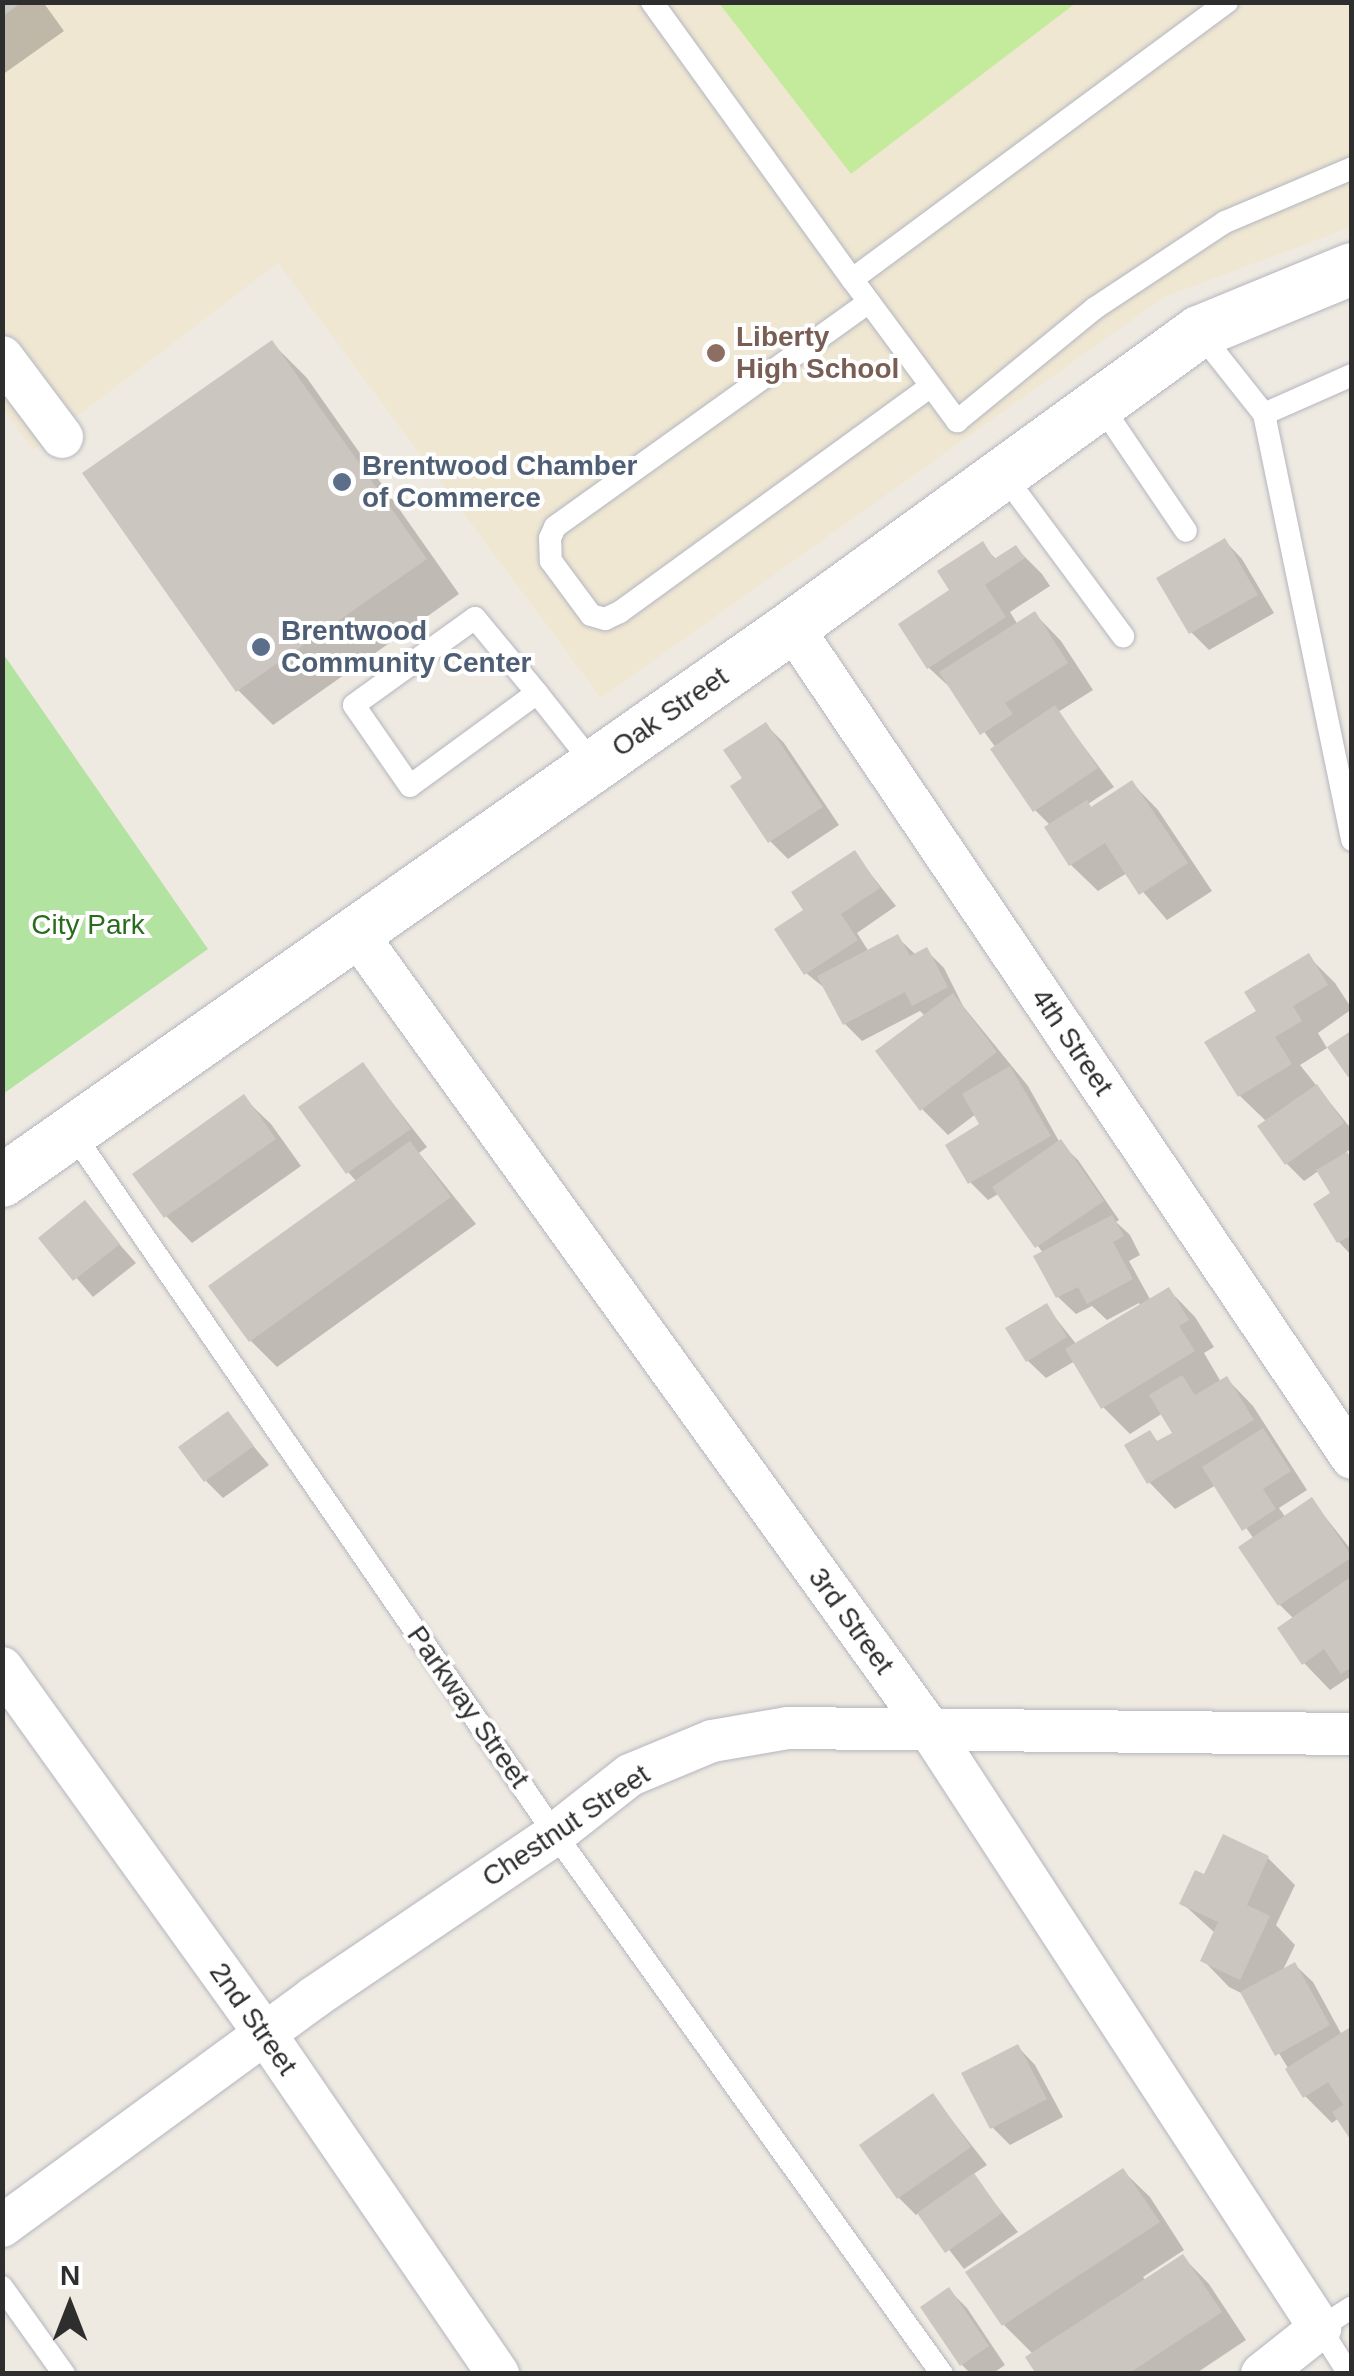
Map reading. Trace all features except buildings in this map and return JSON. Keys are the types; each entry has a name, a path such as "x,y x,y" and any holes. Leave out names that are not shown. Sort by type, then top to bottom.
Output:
{"street":[{"name":"Oak Street","path":"2,1181 792,627 1199,332 1352,269"},
{"path":"2,357 62,438"},
{"name":"4th Street","path":"792,627 1352,1458"},
{"name":"3rd Street","path":"356,932 928,1727 1336,2318"},
{"name":"2nd Street","path":"2,1668 266,2035 498,2374"},
{"name":"Chestnut Street","path":"2,2226 266,2035 555,1834 630,1775 712,1741 788,1728 1352,1734"},
{"path":"1262,2374 1336,2318"}],"lane":[{"path":"652,2 956,421 1095,308 1225,222 1352,168"},
{"path":"852,279 1228,2"},
{"path":"869,302 555,527 550,538 551,561 591,615 604,619 620,612 931,386"},
{"path":"1199,332 1264,414 1352,840"},
{"path":"1264,414 1352,376"},
{"path":"1100,404 1186,530"},
{"path":"1003,474 1124,636"},
{"path":"537,693 410,786 354,704 475,618 537,693 594,765"},
{"name":"Parkway Street","path":"72,1132 555,1834 942,2374"},
{"path":"2,2287 64,2374"},
{"path":"1336,2318 1349,2374"}],"shaded area":[{"name":"Liberty High School","path":"3,3 1351,3 1351,227 1164,297 601,698 278,263 33,450 3,409"}],"green space":[{"path":"719,3 1076,3 851,174"},
{"name":"City Park","path":"2,652 208,949 3,1094 2,1094"}],"place":[{"name":"Liberty High School","path":"716,353"},
{"name":"Brentwood Chamber of Commerce","path":"342,482"},
{"name":"Brentwood Community Center","path":"261,647"}]}
